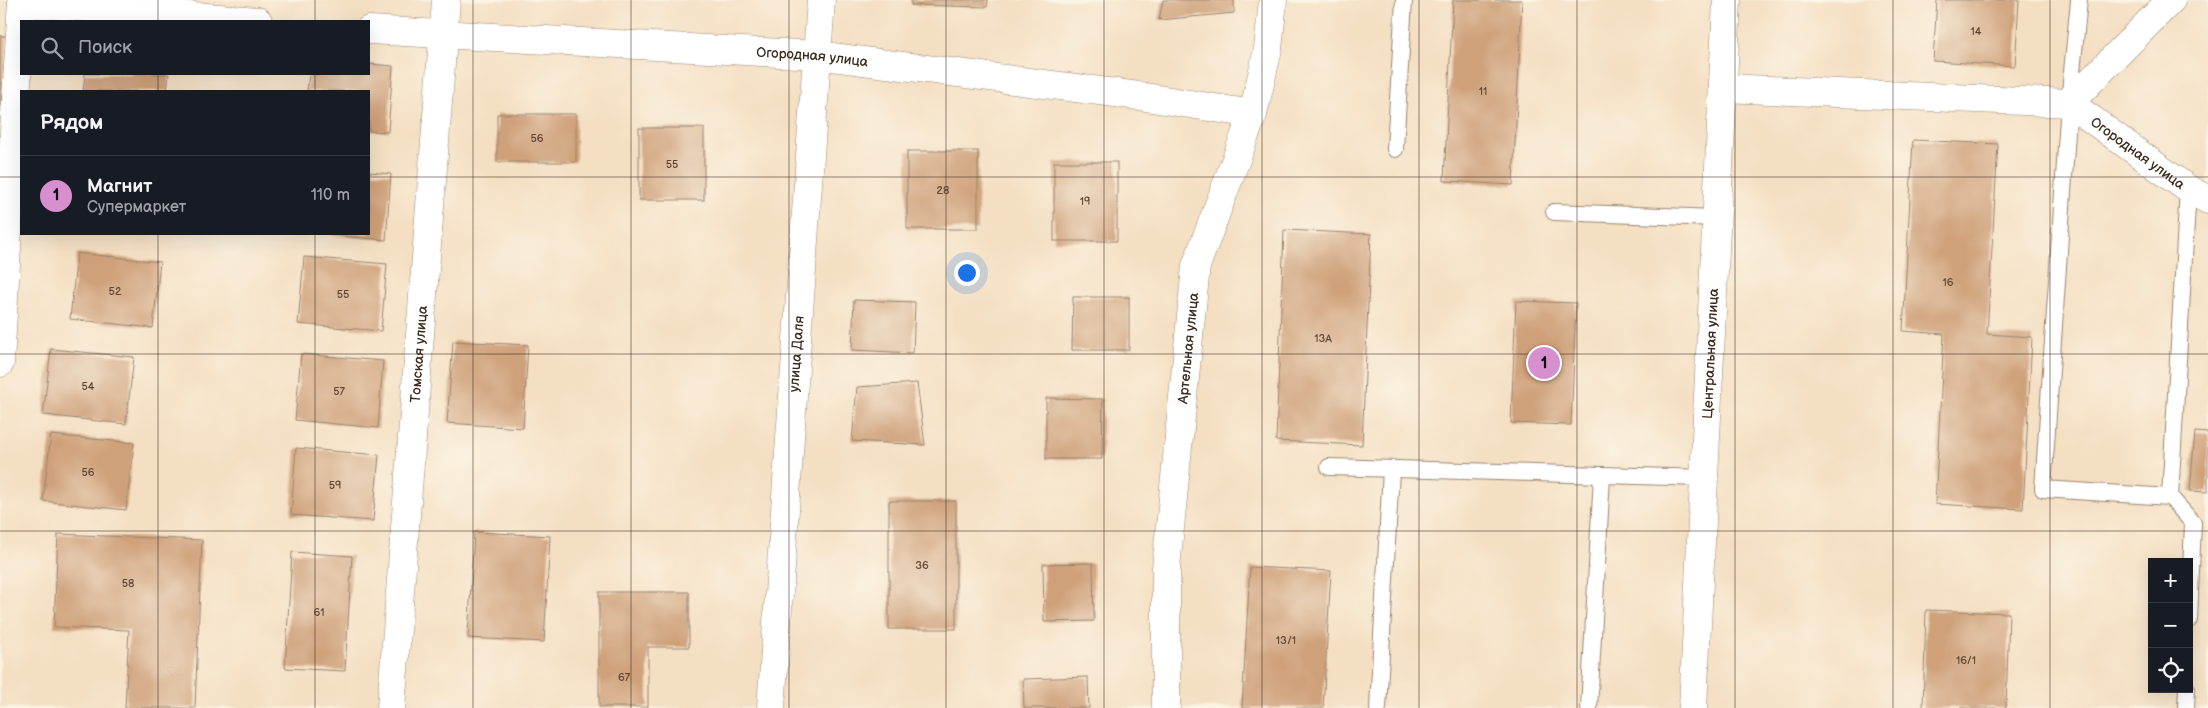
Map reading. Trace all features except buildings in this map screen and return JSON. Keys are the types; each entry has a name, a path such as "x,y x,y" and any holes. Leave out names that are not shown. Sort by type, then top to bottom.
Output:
{"street":[{"name":"Томская улица","path":"391,708 446,0"},
{"name":"улица Даля","path":"771,708 820,0"},
{"name":"Артельная улица","path":"1166,708 1166,568 1196,266 1253,114 1268,49 1274,0"},
{"name":"Центральная улица","path":"1694,708 1727,0"},
{"path":"1723,88 2069,103 2171,0"},
{"path":"21,20 22,2 246,20"},
{"name":"Огородная улица","path":"370,30 444,36 816,55 1139,96 1253,114"},
{"path":"0,363 2,299 20,32"},
{"name":"Огородная улица","path":"2069,103 2198,195"}],"lane":[{"path":"1395,149 1404,0"},
{"path":"2080,0 2069,103 2043,489 2170,497 2193,523 2190,603"},
{"path":"2170,497 2198,195"},
{"path":"1554,212 1716,218"},
{"path":"1329,467 1704,478"},
{"path":"1378,708 1391,470"},
{"path":"1589,708 1602,476"},
{"path":"2186,693 2186,708"}],"place":[{"name":"Магнит","path":"1544,363"}]}
